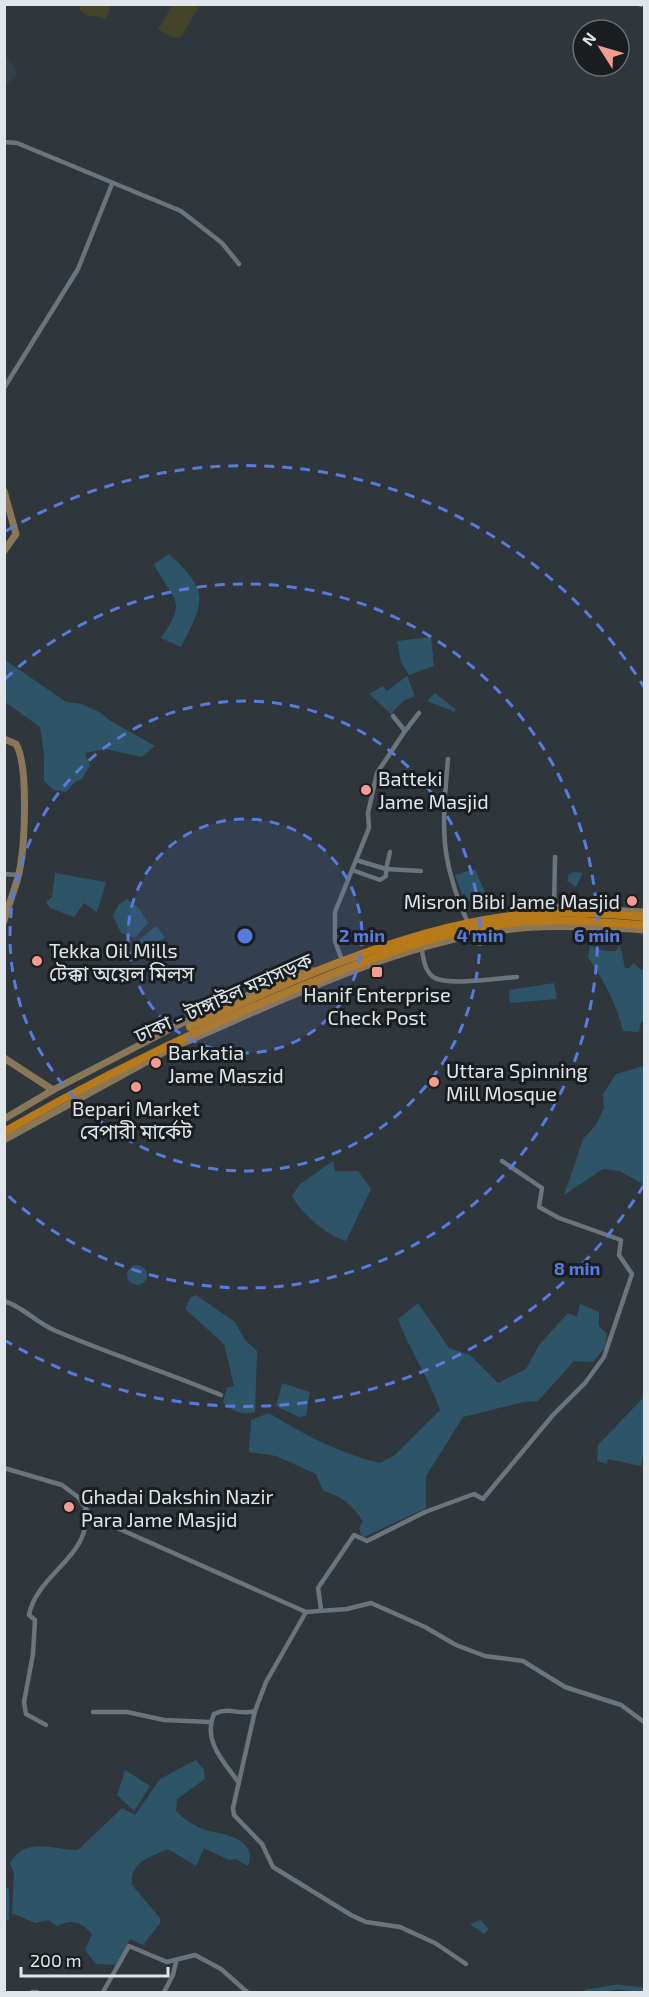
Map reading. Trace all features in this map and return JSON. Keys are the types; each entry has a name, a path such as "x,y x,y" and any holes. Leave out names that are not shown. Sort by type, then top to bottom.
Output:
{"highway":[{"name":"ঢাকা - টাঙ্গাইল মহাসড়ক","path":"4,1132 121,1067 194,1031 322,978 343,963 374,950 468,923 554,910 645,917"},
{"name":"ঢাকা - টাঙ্গাইল মহাসড়ক","path":"4,1125 162,1041 375,957 471,929 528,921 580,920 645,925"}],"main road":[{"path":"4,491 16,534 4,551"},
{"path":"4,739 16,744 23,763 23,834 19,875 4,921"},
{"path":"554,910 645,912"},
{"path":"421,945 514,929 568,926 645,930"},
{"path":"4,1119 53,1090 178,1025 306,971 322,978"},
{"path":"4,1140 173,1047 322,978"},
{"path":"4,1058 53,1090"}],"street":[{"path":"4,142 17,143 181,211 222,243 239,264"},
{"path":"4,388 78,269 112,184"},
{"path":"343,963 336,941 335,912 369,828 368,813 377,774 405,730 419,713"},
{"path":"393,716 405,730"},
{"path":"448,759 443,821 444,848 448,870 468,923"},
{"path":"352,870 380,880 386,876 390,852"},
{"path":"554,910 555,857"},
{"path":"356,860 386,870 421,871"},
{"path":"4,874 19,875"},
{"path":"421,945 431,975 443,982 517,977"},
{"path":"321,1609 318,1587 354,1535 367,1541 443,1504 474,1494 483,1499 553,1415 585,1383 604,1357 632,1274 619,1255 621,1240 559,1218 539,1207 538,1202 544,1192 542,1188 502,1161"},
{"path":"4,1300 18,1305 26,1314 58,1332 97,1345 134,1364 157,1368 220,1395"},
{"path":"4,1468 62,1485 78,1497 84,1508 87,1523 84,1535 73,1553 40,1589 29,1615 35,1620 33,1654 24,1702 26,1714 46,1725"},
{"path":"84,1508 93,1516 146,1543 194,1561 306,1612 321,1609 347,1610 371,1603 476,1653 523,1661 565,1687 621,1705 645,1722"},
{"path":"306,1612 266,1682 255,1711 233,1808 234,1815 258,1837 273,1867 351,1915 366,1922 400,1927 435,1943 465,1964"},
{"path":"239,1783 216,1754 210,1722 214,1714 224,1709 249,1713 255,1711"},
{"path":"93,1712 127,1712 164,1720 210,1722"},
{"path":"103,1992 129,1946 167,1962 176,1962 188,1955 195,1955 221,1969 247,1992"},
{"path":"164,1992 173,1975 176,1962"}],"shaded area":[{"path":"5,55 17,71 16,77 5,86"}],"green space":[{"path":"79,4 111,5 106,19 86,15 79,9"},
{"path":"173,5 200,5 180,38 171,37 158,29"}],"water":[{"path":"169,554 192,578 199,598 195,618 181,647 161,638 170,625 176,607 172,594 154,564"},
{"path":"431,637 434,666 409,675 401,662 397,641"},
{"path":"5,660 66,702 82,704 101,713 109,720 155,746 142,757 106,749 85,753 90,766 81,780 75,782 66,792 54,790 44,781 44,755 40,727 5,702"},
{"path":"407,676 415,696 403,701 391,714 369,694 383,686 387,691"},
{"path":"435,693 455,709 455,712 427,701"},
{"path":"475,869 485,892 476,901 468,901 465,894 462,894 455,875"},
{"path":"55,873 106,882 97,912 84,903 74,917 50,908 46,902 52,897"},
{"path":"583,873 576,887 567,881 569,874"},
{"path":"127,899 139,908 148,923 135,938 121,933 113,916 119,904"},
{"path":"156,926 165,937 145,950 139,940"},
{"path":"590,945 606,951 616,951 620,945 625,968 629,968 634,963 641,970 644,969 644,1022 641,1022 639,1032 623,1031 609,993 588,957"},
{"path":"554,983 557,999 510,1003 509,990"},
{"path":"644,1066 644,1185 620,1171 603,1169 564,1195 583,1139 596,1125 604,1108 603,1094 616,1074"},
{"path":"333,1161 335,1171 358,1171 371,1189 346,1241 316,1223 302,1210 292,1196 300,1184"},
{"path":"137,1265 144,1268 147,1275 144,1282 137,1285 130,1282 127,1275 130,1268"},
{"path":"196,1295 235,1322 245,1340 257,1351 255,1412 238,1412 223,1402 227,1388 234,1386 224,1344 185,1309 190,1298"},
{"path":"418,1303 449,1348 470,1355 498,1383 526,1369 539,1345 568,1313 577,1317 580,1304 599,1312 599,1326 607,1334 605,1347 593,1362 574,1361 538,1401 523,1402 463,1417 426,1476 426,1508 362,1538 359,1528 363,1521 346,1502 336,1495 323,1491 316,1474 276,1456 249,1452 251,1420 269,1413 322,1442 380,1463 395,1455 440,1410 398,1319"},
{"path":"282,1383 310,1392 306,1416 299,1417 276,1406"},
{"path":"644,1397 644,1448 641,1466 608,1459 607,1464 597,1461 598,1445"},
{"path":"196,1760 204,1770 205,1779 177,1799 176,1811 200,1828 239,1840 249,1850 248,1866 236,1859 229,1860 204,1848 196,1866 168,1849 142,1861 134,1871 132,1885 160,1918 160,1923 143,1945 130,1939 117,1965 96,1964 85,1950 92,1934 76,1922 57,1926 48,1920 35,1923 12,1913 14,1873 10,1864 16,1855 31,1847 78,1850 122,1808 135,1815 160,1779"},
{"path":"125,1770 150,1786 134,1811 117,1795"},
{"path":"5,1887 9,1889 9,1921 5,1920"},
{"path":"480,1920 489,1929 484,1934 470,1924"}],"waterway":[{"path":"587,1992 617,1987 644,1990"}],"place":[{"name":"Batteki Jame Masjid","path":"366,790"},
{"name":"Misron Bibi Jame Masjid","path":"632,901"},
{"name":"Tekka Oil Mills টেক্কা অয়েল মিলস","path":"37,961"},
{"name":"Hanif Enterprise Check Post","path":"377,972"},
{"name":"Barkatia Jame Maszid","path":"156,1063"},
{"name":"Uttara Spinning Mill Mosque","path":"434,1082"},
{"name":"Bepari Market বেপারী মার্কেট","path":"136,1087"},
{"name":"Ghadai Dakshin Nazir Para Jame Masjid","path":"69,1507"}]}
